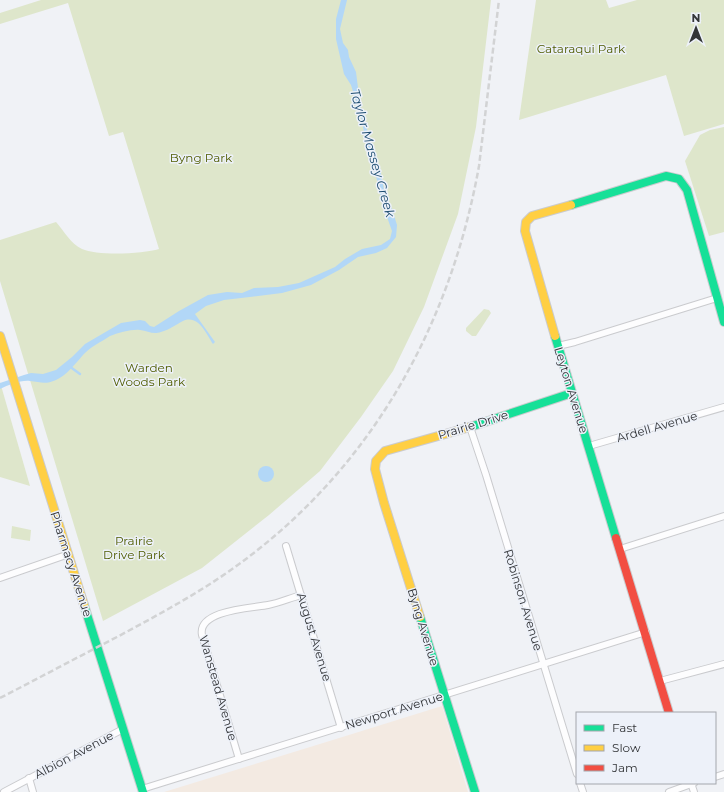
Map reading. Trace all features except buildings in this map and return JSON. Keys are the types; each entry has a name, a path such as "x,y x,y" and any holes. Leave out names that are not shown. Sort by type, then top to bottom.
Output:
{"street":[{"name":"Leyton Avenue","path":"669,712 646,632 558,346 525,231 526,222 532,216 597,198 666,176 679,179 687,190 717,298"},
{"path":"558,346 583,340 717,298 724,322"},
{"name":"Pharmacy Avenue","path":"1,340 142,791"},
{"name":"Prairie Drive","path":"376,461 385,451 470,427 572,393"},
{"name":"Ardell Avenue","path":"589,446 724,407"},
{"name":"Robinson Avenue","path":"470,427 576,771"},
{"name":"Byng Avenue","path":"376,461 375,469 384,503 475,792"},
{"path":"620,549 724,516"},
{"name":"August Avenue","path":"286,546 342,728"},
{"path":"0,578 69,554"},
{"name":"Wanstead Avenue","path":"239,759 202,635 202,626 210,618 237,609 268,605 301,595"},
{"name":"Newport Avenue","path":"142,791 239,759 646,632"},
{"path":"660,681 724,664"},
{"name":"Albion Avenue","path":"4,792 122,729"},
{"path":"29,778 33,792"},
{"path":"669,792 689,784"}],"shaded area":[{"path":"442,706 468,792 164,792 336,739"}],"green space":[{"name":"Warden Woods Park","path":"41,0 491,0 476,127 458,214 424,307 393,371 361,417 320,471 269,515 202,568 103,621 0,281 0,240 56,222 74,244 89,251 120,254 159,249 123,132 109,136 68,3 0,24 0,13"},
{"name":"Cataraqui Park","path":"536,0 606,0 609,8 637,0 724,0 724,124 684,136 666,75 519,120"},
{"path":"724,127 724,232 709,236 685,161 700,135 710,130"},
{"path":"484,309 489,310 491,313 476,336 472,336 466,331 466,328"},
{"path":"0,382 30,486 0,477"},
{"path":"12,526 31,530 30,541 11,538"}],"water":[{"name":"Taylor Massey Creek","path":"341,0 347,0 340,29 343,43 348,50 349,57 356,72 360,104 375,158 380,168 384,190 397,225 396,237 387,248 376,253 358,257 339,270 311,285 282,293 224,300 206,306 195,314 215,342 213,344 201,326 193,320 183,321 158,333 143,330 125,332 110,336 92,347 67,372 52,382 22,381 0,389 0,383 31,373 43,374 56,370 85,344 121,323 140,320 145,321 150,326 154,327 208,295 227,292 242,293 254,288 278,287 299,283 335,267 362,249 381,245 390,239 392,231 382,203 378,183 368,152 361,117 351,85 344,74 336,39 336,19"},
{"path":"263,466 269,466 274,471 272,480 269,482 263,482 258,477 258,471"}],"waterway":[{"path":"69,366 80,374"}],"railway":[{"path":"0,698 158,615 225,574 275,536 320,493 359,447 393,397 422,343 446,287 465,228 479,166 499,0"}],"traffic: fast":[{"path":"571,205 666,176 679,179 687,190 724,322"},
{"path":"555,336 616,538"},
{"path":"470,427 572,393"},
{"path":"84,605 143,792"},
{"path":"420,617 475,792"}],"traffic: slow":[{"path":"555,336 525,231 526,222 532,216 571,205"},
{"path":"0,336 84,605"},
{"path":"420,617 384,503 375,469 376,461 385,451 470,427"}],"traffic: jam":[{"path":"616,538 669,712"}],"park label":[{"name":"Byng Park","path":"201,158"},
{"name":"Prairie Drive Park","path":"134,548"}]}
